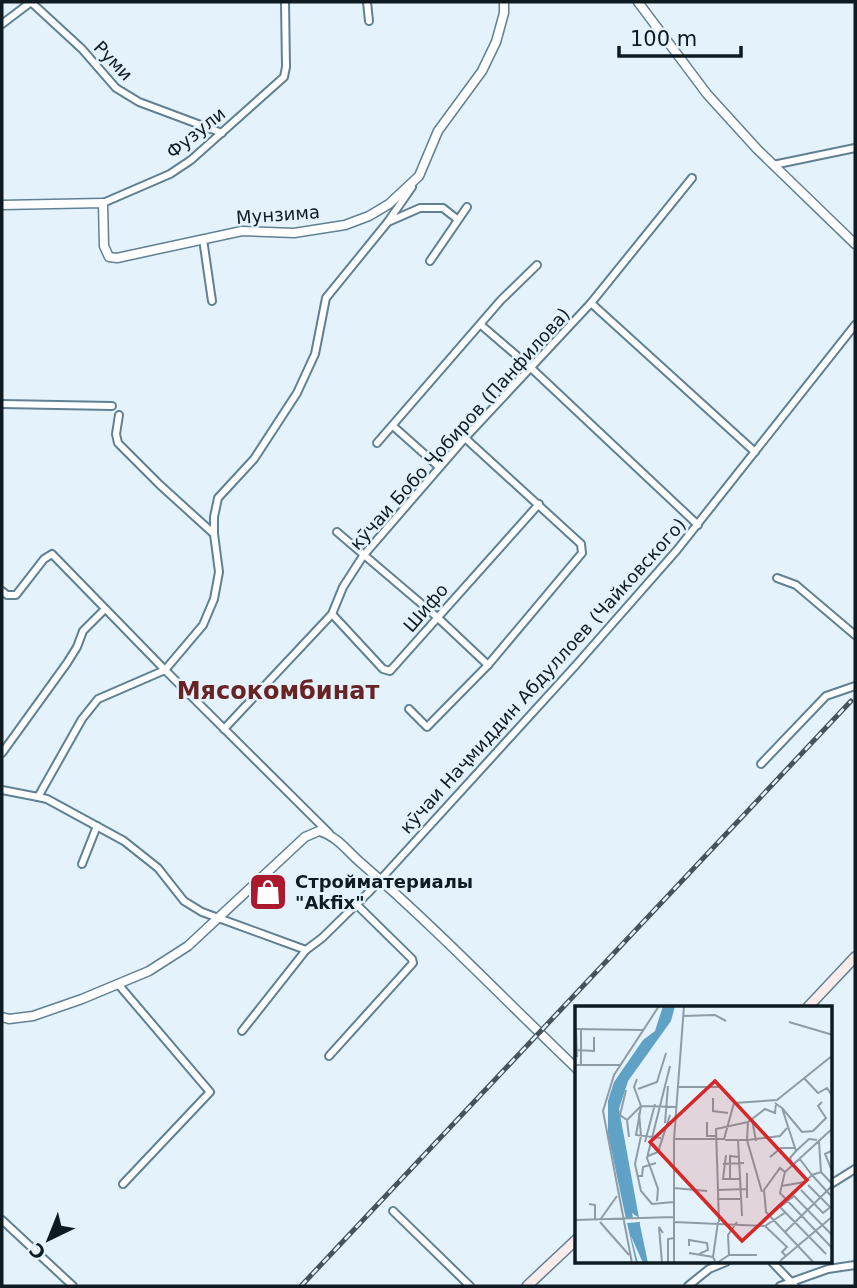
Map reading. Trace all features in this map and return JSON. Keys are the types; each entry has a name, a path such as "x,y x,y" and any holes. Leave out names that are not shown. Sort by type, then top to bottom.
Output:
{"main road":[{"path":"809,1006 855,957"},
{"path":"527,1286 575,1242"}],"street":[{"name":"Руми","path":"2,24 31,2 82,49 116,88 139,103 222,133"},
{"name":"Фузули","path":"2,205 103,203 170,174 191,160 284,77 285,2"},
{"path":"367,2 369,21"},
{"name":"Мунзима","path":"103,203 103,246 109,257 117,258 243,231 294,233 345,225 369,216 389,204 419,176 438,131 482,71 496,42 504,13 504,2"},
{"path":"638,2 707,94 773,165 855,244"},
{"path":"773,165 855,148"},
{"path":"38,797 82,719 98,699 165,670 203,625 214,599 219,572 214,534 218,498 254,459 297,393 315,354 326,298 387,223 419,176"},
{"name":"кӯчаи Бобо Ҷобиров (Панфилова)","path":"224,729 332,614 342,587 363,556 465,438 591,303 692,178"},
{"path":"429,261 467,207"},
{"path":"387,223 420,208 443,208 457,219"},
{"path":"203,239 212,300"},
{"path":"377,443 501,300 537,265"},
{"path":"591,303 755,452"},
{"path":"481,325 530,367 698,525"},
{"name":"кӯчаи Наҷмиддин Абдуллоев (Чайковского)","path":"242,1031 306,950 380,879 576,665 698,525 855,325"},
{"path":"2,404 112,407"},
{"path":"119,415 116,434 118,443 214,534"},
{"path":"393,426 439,467"},
{"path":"409,709 426,727 488,665 582,553 581,544 465,438"},
{"name":"Шифо","path":"332,614 387,671 393,668 539,504"},
{"path":"337,532 437,617 488,665"},
{"path":"2,591 7,595 16,595 44,559 52,554 331,835 484,977 575,1067"},
{"path":"777,578 796,585 855,635"},
{"path":"2,753 68,663 83,631 105,608"},
{"path":"761,764 826,696 855,686"},
{"path":"2,790 47,799 124,841 158,868 184,901 217,919 306,950"},
{"path":"82,864 97,827"},
{"path":"2,1017 9,1019 33,1016 149,971 188,946 305,837 319,831 331,835"},
{"path":"329,1056 413,963 356,904"},
{"path":"118,984 210,1092 122,1184"},
{"path":"832,1183 855,1169"},
{"path":"393,1211 470,1286"},
{"path":"2,1220 73,1286"},
{"path":"688,1286 709,1269 721,1264"},
{"path":"774,1264 794,1284"},
{"path":"780,1286 794,1284 828,1269 855,1265"}],"railway":[{"path":"301,1286 851,701"}],"place":[{"name":"Стройматериалы \"Akfix\"","path":"268,892"}],"district":[{"name":"Мясокомбинат","path":"278,691"}]}
